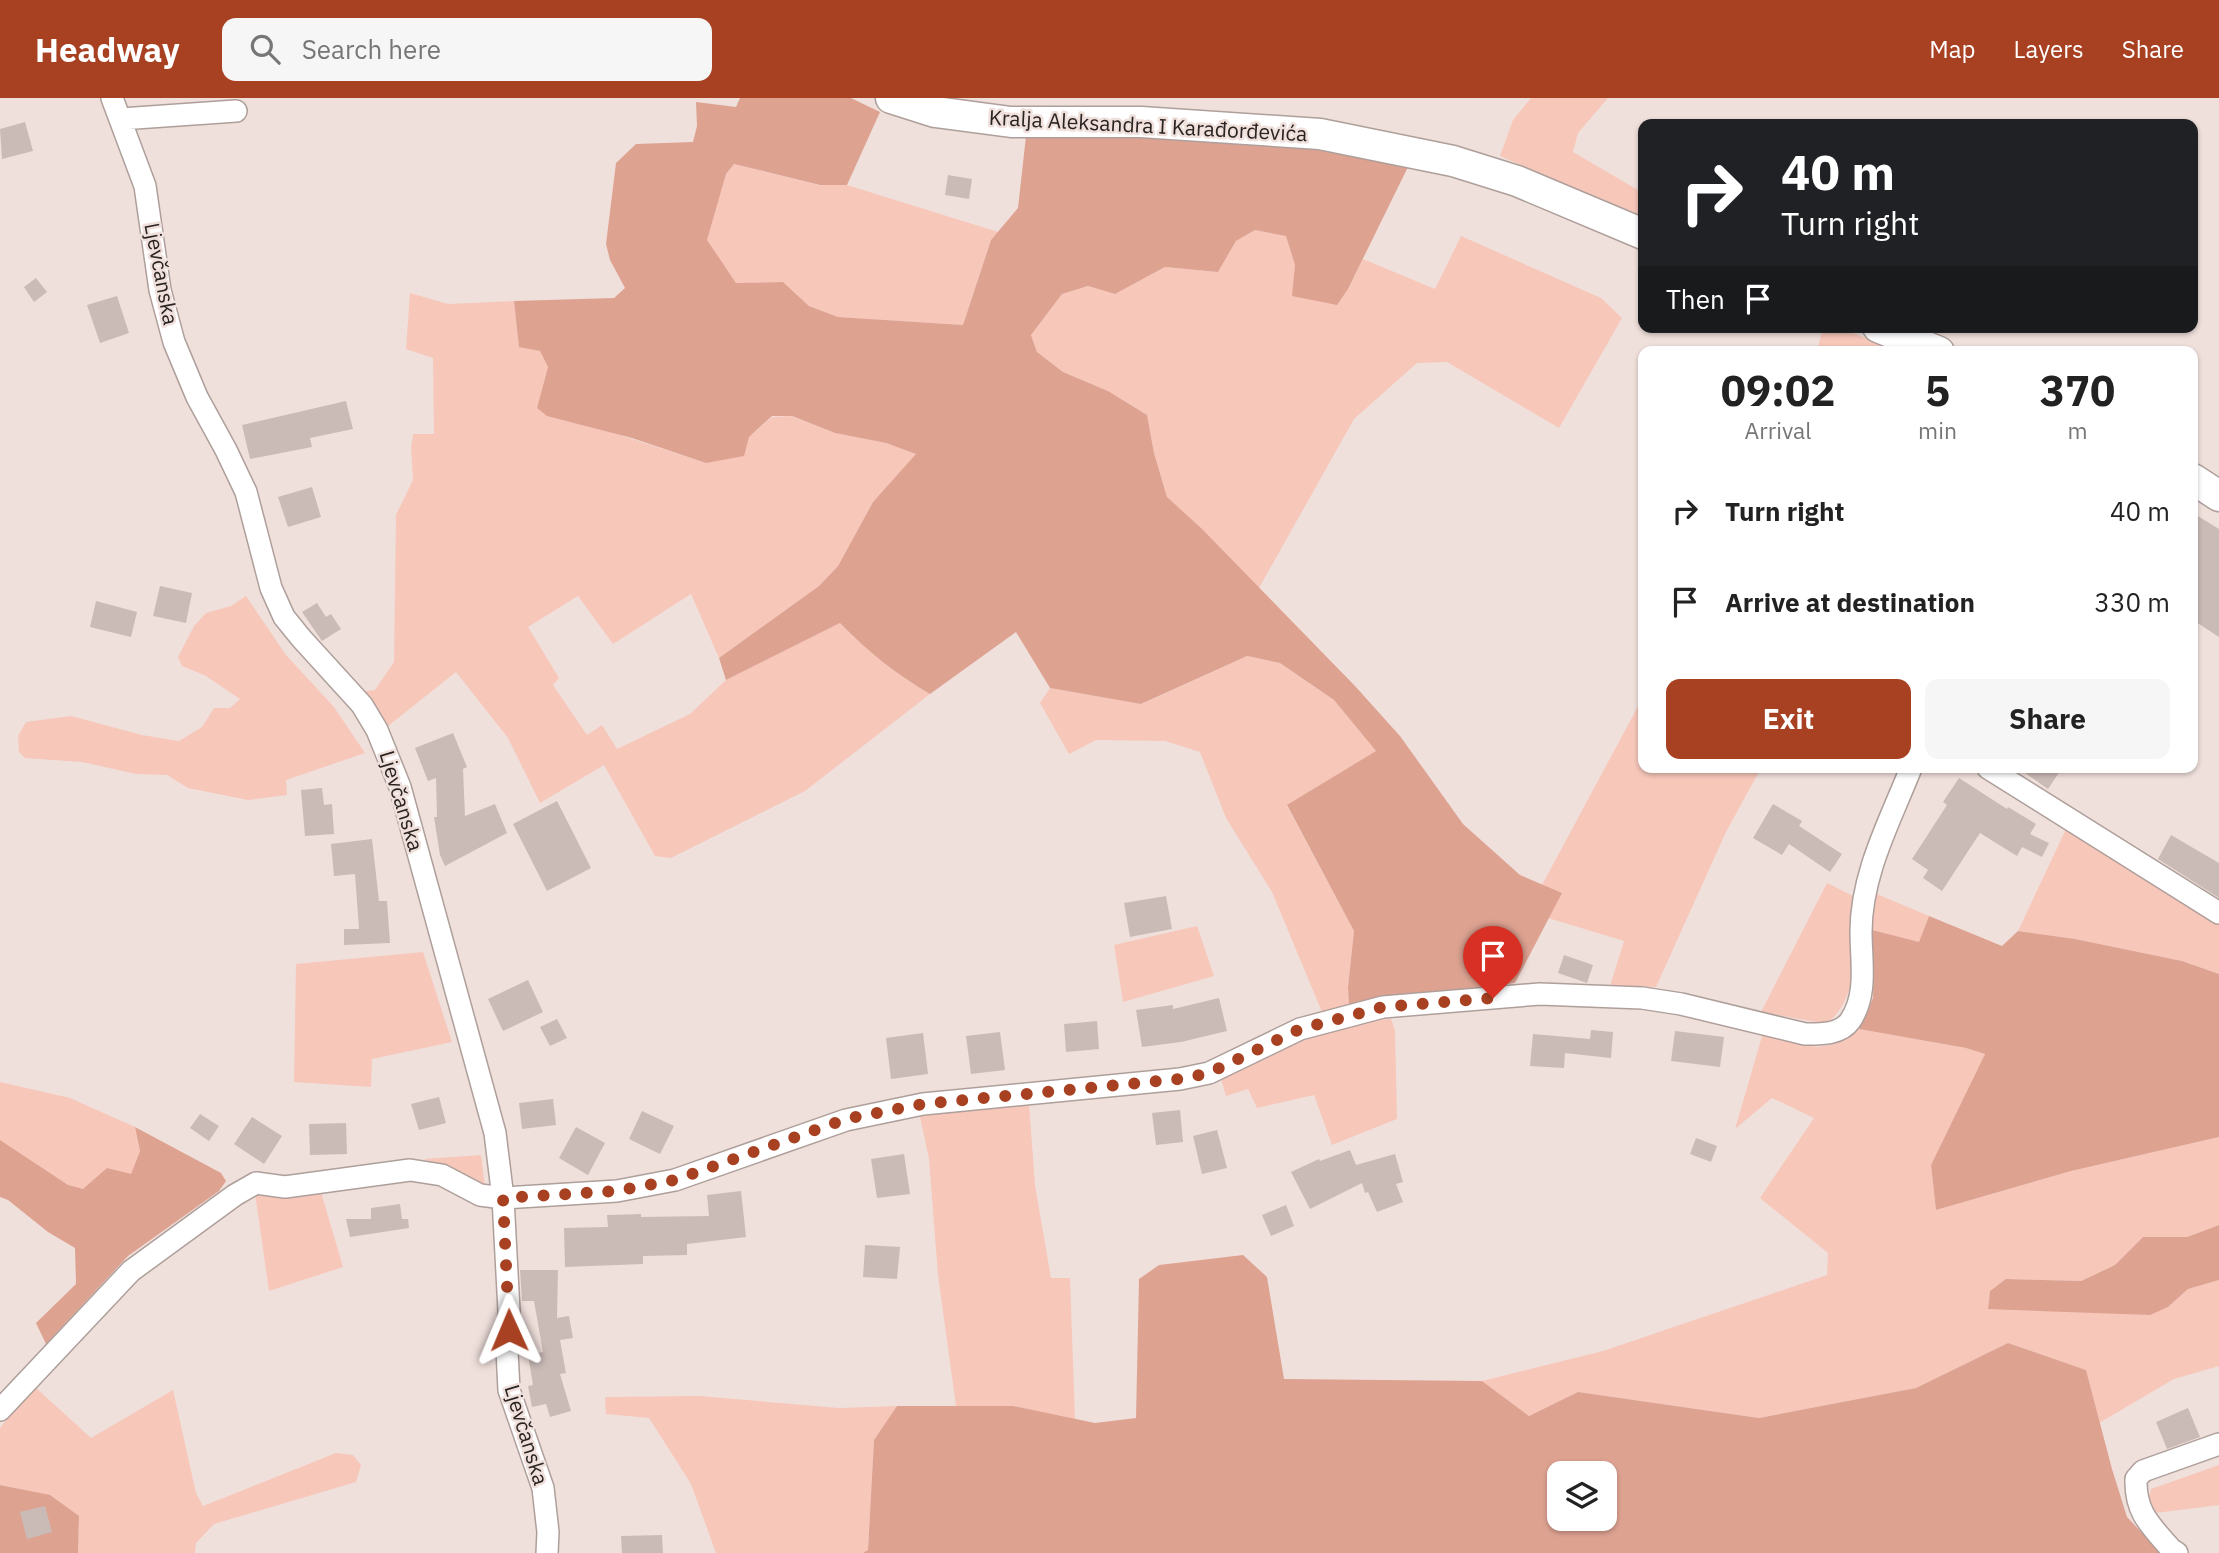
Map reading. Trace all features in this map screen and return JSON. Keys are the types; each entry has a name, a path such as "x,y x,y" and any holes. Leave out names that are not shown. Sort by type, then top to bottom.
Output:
{"street":[{"name":"Ljevčanska","path":"111,98 145,186 160,290 174,342 197,397 246,492 271,587 284,617 362,705 377,730 400,787 495,1133 503,1198 509,1311 509,1390 543,1488 548,1532 547,1553"},
{"name":"Kralja Aleksandra I Karađorđevića","path":"891,98 935,112 1011,122 1141,122 1320,134 1453,162 1497,175 1638,232"},
{"path":"121,119 236,111"},
{"path":"1893,333 1924,346"},
{"path":"2198,482 2219,496"},
{"path":"0,1410 131,1271 235,1195 256,1183 285,1187 410,1170 442,1175 480,1195 503,1198 617,1191 675,1180 846,1119 923,1104 1180,1079 1209,1073 1300,1029 1383,1007 1540,995 1642,998 1681,1004 1805,1034 1826,1034 1850,1022 1861,996 1863,898 1869,874 1909,773"},
{"path":"1996,773 2219,913"},
{"path":"2178,1553 2171,1549 2141,1512 2137,1501 2136,1479 2143,1471 2219,1444"}],"shaded area":[{"path":"740,98 851,98 880,112 847,185 820,185 734,164 726,174 707,240 736,283 783,282 809,306 838,317 963,325 991,240 1018,208 1026,136 1178,134 1305,147 1408,167 1348,289 1337,305 1292,296 1295,265 1286,236 1255,230 1236,241 1218,272 1165,267 1115,294 1088,286 1062,294 1031,335 1037,352 1063,372 1108,391 1147,415 1154,453 1167,497 1202,529 1355,686 1400,736 1463,824 1520,875 1562,893 1515,983 1349,1007 1348,987 1354,931 1287,805 1376,751 1334,700 1280,663 1247,656 1141,704 1050,688 1016,632 930,694 883,662 840,623 726,680 719,658 819,586 838,566 873,502 916,454 886,443 835,433 792,416 772,416 749,437 744,456 706,463 632,438 547,416 537,408 548,367 540,351 519,347 514,301 614,298 625,288 610,260 606,244 616,163 636,144 693,142 697,126 696,102 736,107"},
{"path":"1531,98 1608,98 1578,133 1573,152 1638,190 1638,216 1500,156 1513,120"},
{"path":"734,164 819,185 847,185 998,232 991,240 963,325 838,317 809,306 783,282 736,283 706,240 726,174"},
{"path":"1255,230 1286,235 1295,265 1293,296 1348,289 1363,259 1435,289 1461,236 1601,298 1622,318 1559,428 1447,362 1417,363 1354,419 1259,588 1167,497 1154,453 1147,415 1108,391 1063,372 1037,352 1031,335 1062,294 1088,286 1115,294 1165,267 1218,272 1236,241"},
{"path":"410,293 448,304 514,301 519,346 540,351 548,367 537,408 706,463 749,437 772,417 791,416 835,433 886,443 917,454 873,502 838,566 819,586 719,658 691,594 613,644 578,596 528,627 559,678 553,685 587,735 602,725 617,749 690,714 726,680 840,623 883,662 930,694 805,791 671,858 655,856 604,765 540,803 508,738 456,672 383,730 358,692 375,690 394,662 396,515 413,480 413,434 434,434 433,358 406,349"},
{"path":"1822,333 1853,333 1886,346 1818,346"},
{"path":"246,596 286,655 334,707 365,753 286,780 287,795 248,800 188,788 167,775 136,774 82,762 25,758 19,752 18,736 26,722 71,716 142,735 179,741 202,727 214,708 230,708 240,699 206,676 182,666 178,657 194,626 206,613 231,606"},
{"path":"1247,656 1280,663 1334,700 1376,751 1287,806 1354,931 1348,987 1349,1007 1322,1012 1272,892 1226,818 1200,752 1165,741 1096,740 1069,754 1040,703 1050,688 1142,704"},
{"path":"1638,706 1638,773 1758,773 1726,832 1656,987 1610,986 1624,941 1548,918 1561,893 1542,885"},
{"path":"2067,827 2219,920 2219,974 2182,961 2075,939 2018,931"},
{"path":"1827,883 1855,897 1856,948 1847,997 1827,1024 1761,1012"},
{"path":"1872,892 1929,916 1919,943 1868,929"},
{"path":"1929,916 2002,946 2018,931 2075,939 2182,961 2219,974 2219,1137 2071,1171 1936,1210 1931,1165 1985,1054 1966,1048 1859,1029 1873,998 1874,966 1868,929 1919,942"},
{"path":"1197,926 1214,976 1123,1002 1114,945"},
{"path":"423,952 452,1042 372,1059 371,1087 294,1082 296,964"},
{"path":"1391,1019 1395,1030 1397,1119 1332,1145 1314,1095 1257,1108 1248,1089 1226,1096 1221,1079 1277,1050 1362,1020"},
{"path":"1859,1029 1966,1048 1985,1054 1931,1165 1936,1210 2071,1171 2219,1137 2219,1225 2187,1237 2143,1237 2115,1265 2081,1281 2007,1279 1990,1291 1988,1309 2168,1307 2188,1289 2219,1280 2219,1366 2174,1379 2099,1423 2086,1370 2008,1343 1916,1388 1759,1418 1578,1392 1529,1416 1482,1381 1603,1351 1827,1275 1828,1253 1760,1198 1814,1118 1772,1098 1735,1129 1763,1033 1817,1047 1835,1044"},
{"path":"0,1082 70,1098 135,1127 140,1151 131,1174 83,1189 68,1186 0,1140"},
{"path":"1029,1104 1035,1185 1051,1278 1070,1278 1075,1419 1013,1406 956,1406 938,1275 929,1159 919,1112"},
{"path":"135,1127 221,1173 226,1181 219,1191 128,1256 46,1344 36,1323 76,1284 75,1248 0,1197 0,1140 68,1185 83,1189 107,1168 131,1174 140,1151"},
{"path":"481,1155 485,1187 424,1159"},
{"path":"321,1192 343,1267 269,1291 255,1193"},
{"path":"2219,1225 2219,1280 2188,1289 2168,1307 2150,1315 1988,1309 1990,1291 2006,1279 2081,1281 2115,1265 2143,1237 2187,1237"},
{"path":"1243,1255 1267,1277 1284,1379 1482,1381 1529,1416 1578,1392 1759,1418 1916,1388 2008,1343 2086,1370 2127,1517 2161,1553 863,1553 868,1550 874,1440 897,1406 1013,1406 1095,1423 1136,1418 1139,1279 1159,1265"},
{"path":"34,1386 91,1438 173,1390 196,1493 203,1506 336,1453 353,1455 361,1465 356,1482 214,1524 196,1543 195,1553 78,1553 79,1516 17,1488 0,1485 0,1428"},
{"path":"699,1396 839,1408 897,1406 874,1440 868,1551 716,1553 691,1484 649,1418 606,1414 605,1397"},
{"path":"2219,1465 2219,1505 2155,1513 2149,1497 2151,1489"},
{"path":"0,1485 50,1495 79,1516 78,1553 0,1553"}],"building":[{"path":"25,122 33,151 2,159 0,129"},
{"path":"948,175 972,179 969,199 945,195"},
{"path":"36,278 47,292 34,302 24,287"},
{"path":"117,296 129,333 100,343 87,305"},
{"path":"346,401 353,429 310,438 312,447 250,459 242,425"},
{"path":"312,487 321,517 288,527 278,497"},
{"path":"2198,516 2219,529 2219,637 2198,623"},
{"path":"160,586 192,593 186,623 153,616"},
{"path":"96,601 137,612 131,637 90,627"},
{"path":"317,603 326,617 331,614 341,629 322,641 302,612"},
{"path":"453,733 467,767 463,769 465,816 495,804 507,833 445,866 440,855 434,817 437,817 436,778 428,781 415,748"},
{"path":"2025,773 2059,773 2048,789"},
{"path":"1959,778 2036,824 2030,834 2049,843 2042,857 2022,847 2017,856 1980,833 1942,891 1923,878 1928,870 1912,859 1947,805 1943,802"},
{"path":"322,788 324,805 332,804 334,834 305,836 301,790"},
{"path":"557,801 591,868 547,891 513,824"},
{"path":"1773,804 1802,821 1799,826 1842,854 1830,872 1789,844 1782,855 1753,838"},
{"path":"2171,835 2219,863 2219,898 2158,859"},
{"path":"372,839 379,901 387,901 390,943 344,945 344,929 359,929 355,874 334,876 331,844"},
{"path":"1166,896 1172,929 1130,937 1124,903"},
{"path":"1564,955 1593,965 1587,983 1558,973"},
{"path":"528,980 543,1012 503,1031 488,999"},
{"path":"1219,998 1227,1031 1181,1042 1142,1047 1136,1010 1173,1005 1173,1009"},
{"path":"557,1019 567,1038 550,1046 540,1027"},
{"path":"1097,1021 1099,1049 1066,1052 1064,1024"},
{"path":"1591,1030 1613,1032 1611,1058 1565,1053 1564,1068 1530,1066 1533,1034 1590,1039"},
{"path":"1675,1031 1724,1037 1720,1067 1671,1061"},
{"path":"1000,1032 1005,1070 971,1074 966,1036"},
{"path":"923,1033 928,1074 891,1079 886,1038"},
{"path":"439,1097 446,1123 419,1130 411,1104"},
{"path":"553,1099 556,1125 522,1129 519,1103"},
{"path":"1180,1110 1183,1142 1156,1145 1152,1113"},
{"path":"642,1111 674,1126 660,1154 629,1139"},
{"path":"200,1114 219,1126 209,1141 190,1128"},
{"path":"252,1117 282,1136 264,1164 234,1144"},
{"path":"346,1123 347,1154 310,1155 309,1124"},
{"path":"576,1127 605,1143 588,1175 559,1158"},
{"path":"1217,1130 1227,1168 1202,1174 1193,1136"},
{"path":"1696,1138 1717,1146 1711,1162 1690,1154"},
{"path":"1350,1150 1356,1165 1395,1154 1403,1182 1396,1184 1403,1202 1377,1212 1362,1183 1310,1209 1291,1172 1319,1159 1320,1161"},
{"path":"904,1154 910,1194 877,1198 871,1159"},
{"path":"741,1191 746,1237 687,1244 687,1255 643,1256 643,1264 565,1267 564,1228 608,1227 607,1215 709,1216 707,1195"},
{"path":"400,1204 402,1219 408,1219 409,1228 350,1237 346,1219 371,1219 371,1208"},
{"path":"1286,1205 1294,1226 1271,1236 1262,1215"},
{"path":"865,1245 900,1247 897,1279 863,1277"},
{"path":"520,1270 558,1270 557,1318 569,1316 573,1338 560,1340 566,1373 560,1374 571,1411 550,1417 546,1404 532,1407 528,1386 533,1385 528,1355 543,1352 534,1301 522,1301"},
{"path":"2188,1408 2200,1437 2167,1449 2156,1422"},
{"path":"45,1506 52,1532 27,1539 20,1512"},
{"path":"662,1535 663,1553 622,1553 621,1536"}],"route":[{"path":"509,1330 503,1198 617,1191 675,1180 846,1119 923,1104 1180,1079 1209,1073 1300,1029 1383,1007 1493,998"}]}
